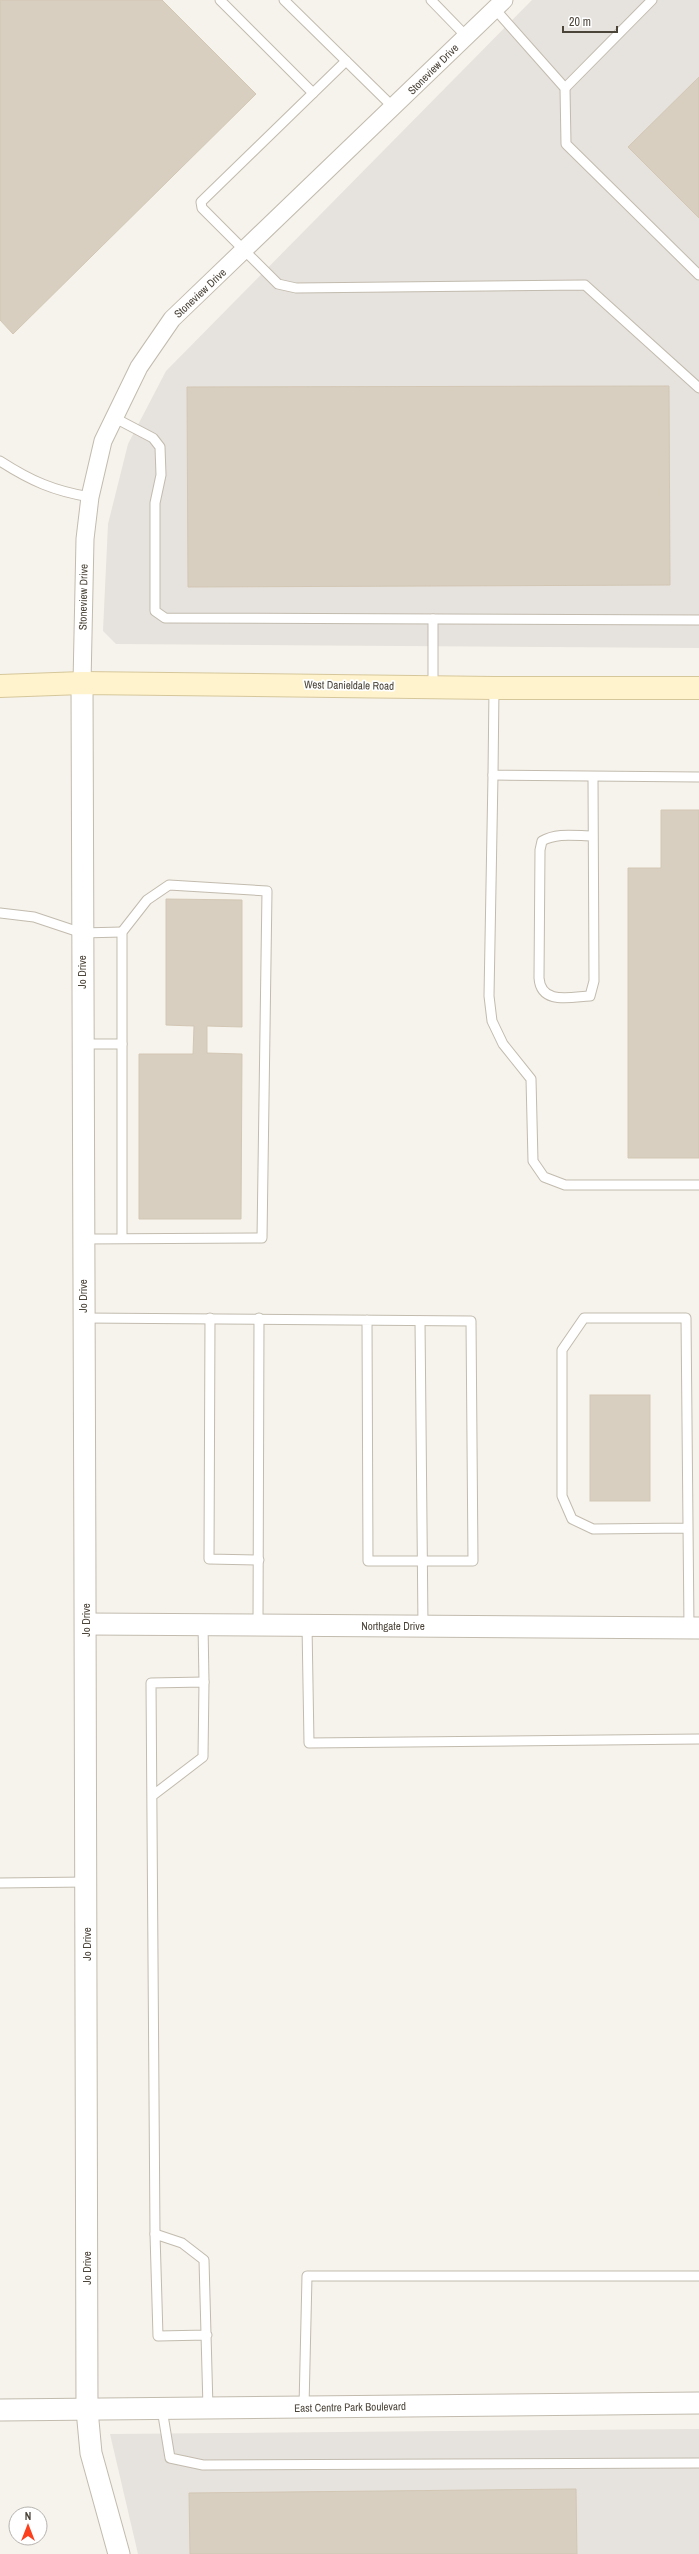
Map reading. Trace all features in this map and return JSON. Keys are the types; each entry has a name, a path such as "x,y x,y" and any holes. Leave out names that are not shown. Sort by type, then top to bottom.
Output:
{"main road":[{"name":"West Danieldale Road","path":"0,686 82,683 494,688 699,688"}],"street":[{"name":"Stoneview Drive","path":"82,683 85,539 90,498 103,441 113,417 139,366 172,320 394,108 500,4"},
{"name":"Jo Drive","path":"82,683 83,1318 87,1624 87,2410 91,2453 119,2554"},
{"name":"Northgate Drive","path":"87,1624 694,1628"},
{"name":"East Centre Park Boulevard","path":"0,2410 699,2403"}],"lane":[{"path":"220,0 313,93"},
{"path":"284,0 394,108"},
{"path":"432,0 466,36"},
{"path":"565,88 652,0"},
{"path":"500,4 565,88 566,144 699,275"},
{"path":"346,61 202,202 202,208 243,252 278,284 296,288 585,285 699,388"},
{"path":"113,417 153,438 160,447 161,475 155,503 155,611 165,618 699,620"},
{"path":"0,461 26,478 58,492 90,498"},
{"path":"433,619 433,687"},
{"path":"494,688 489,996 492,1021 503,1044 531,1079 533,1162 544,1177 565,1185 699,1185"},
{"path":"493,775 699,777"},
{"path":"593,777 593,836 593,988 590,996 551,996 543,993 540,988 539,978 542,841 549,837 593,836"},
{"path":"83,1239 262,1238 267,891 168,885 147,900 122,932 122,1238"},
{"path":"0,913 34,917 82,933 122,932"},
{"path":"83,1044 122,1044"},
{"path":"83,1318 258,1318 471,1321 472,1562 368,1561 367,1320"},
{"path":"210,1318 209,1559 258,1560"},
{"path":"258,1318 258,1625"},
{"path":"688,1528 593,1529 572,1519 562,1496 562,1350 584,1318 686,1318 688,1528 694,1628"},
{"path":"420,1321 423,1626"},
{"path":"152,1796 203,1757 203,1624"},
{"path":"307,1625 309,1743 699,1739"},
{"path":"204,1682 151,1683 155,2234 158,2336 207,2336"},
{"path":"0,1883 87,1882"},
{"path":"155,2234 182,2243 204,2260 208,2408"},
{"path":"304,2407 307,2276 699,2276"},
{"path":"162,2409 170,2458 203,2465 699,2463"}],"shaded area":[{"path":"532,0 699,0 699,648 116,644 103,631 108,524 128,444 166,371"},
{"path":"699,2429 699,2554 138,2554 110,2434"}],"building":[{"path":"0,0 162,0 256,94 13,334 0,320"},
{"path":"699,77 699,218 628,147"},
{"path":"669,386 670,585 188,587 187,387"},
{"path":"661,810 699,810 699,1158 628,1158 628,868 661,868"},
{"path":"166,899 242,900 242,1027 207,1026 207,1053 242,1054 241,1219 139,1219 139,1054 193,1054 194,1026 166,1025"},
{"path":"590,1395 650,1395 650,1501 590,1501"},
{"path":"576,2489 577,2554 190,2554 189,2493"}]}
